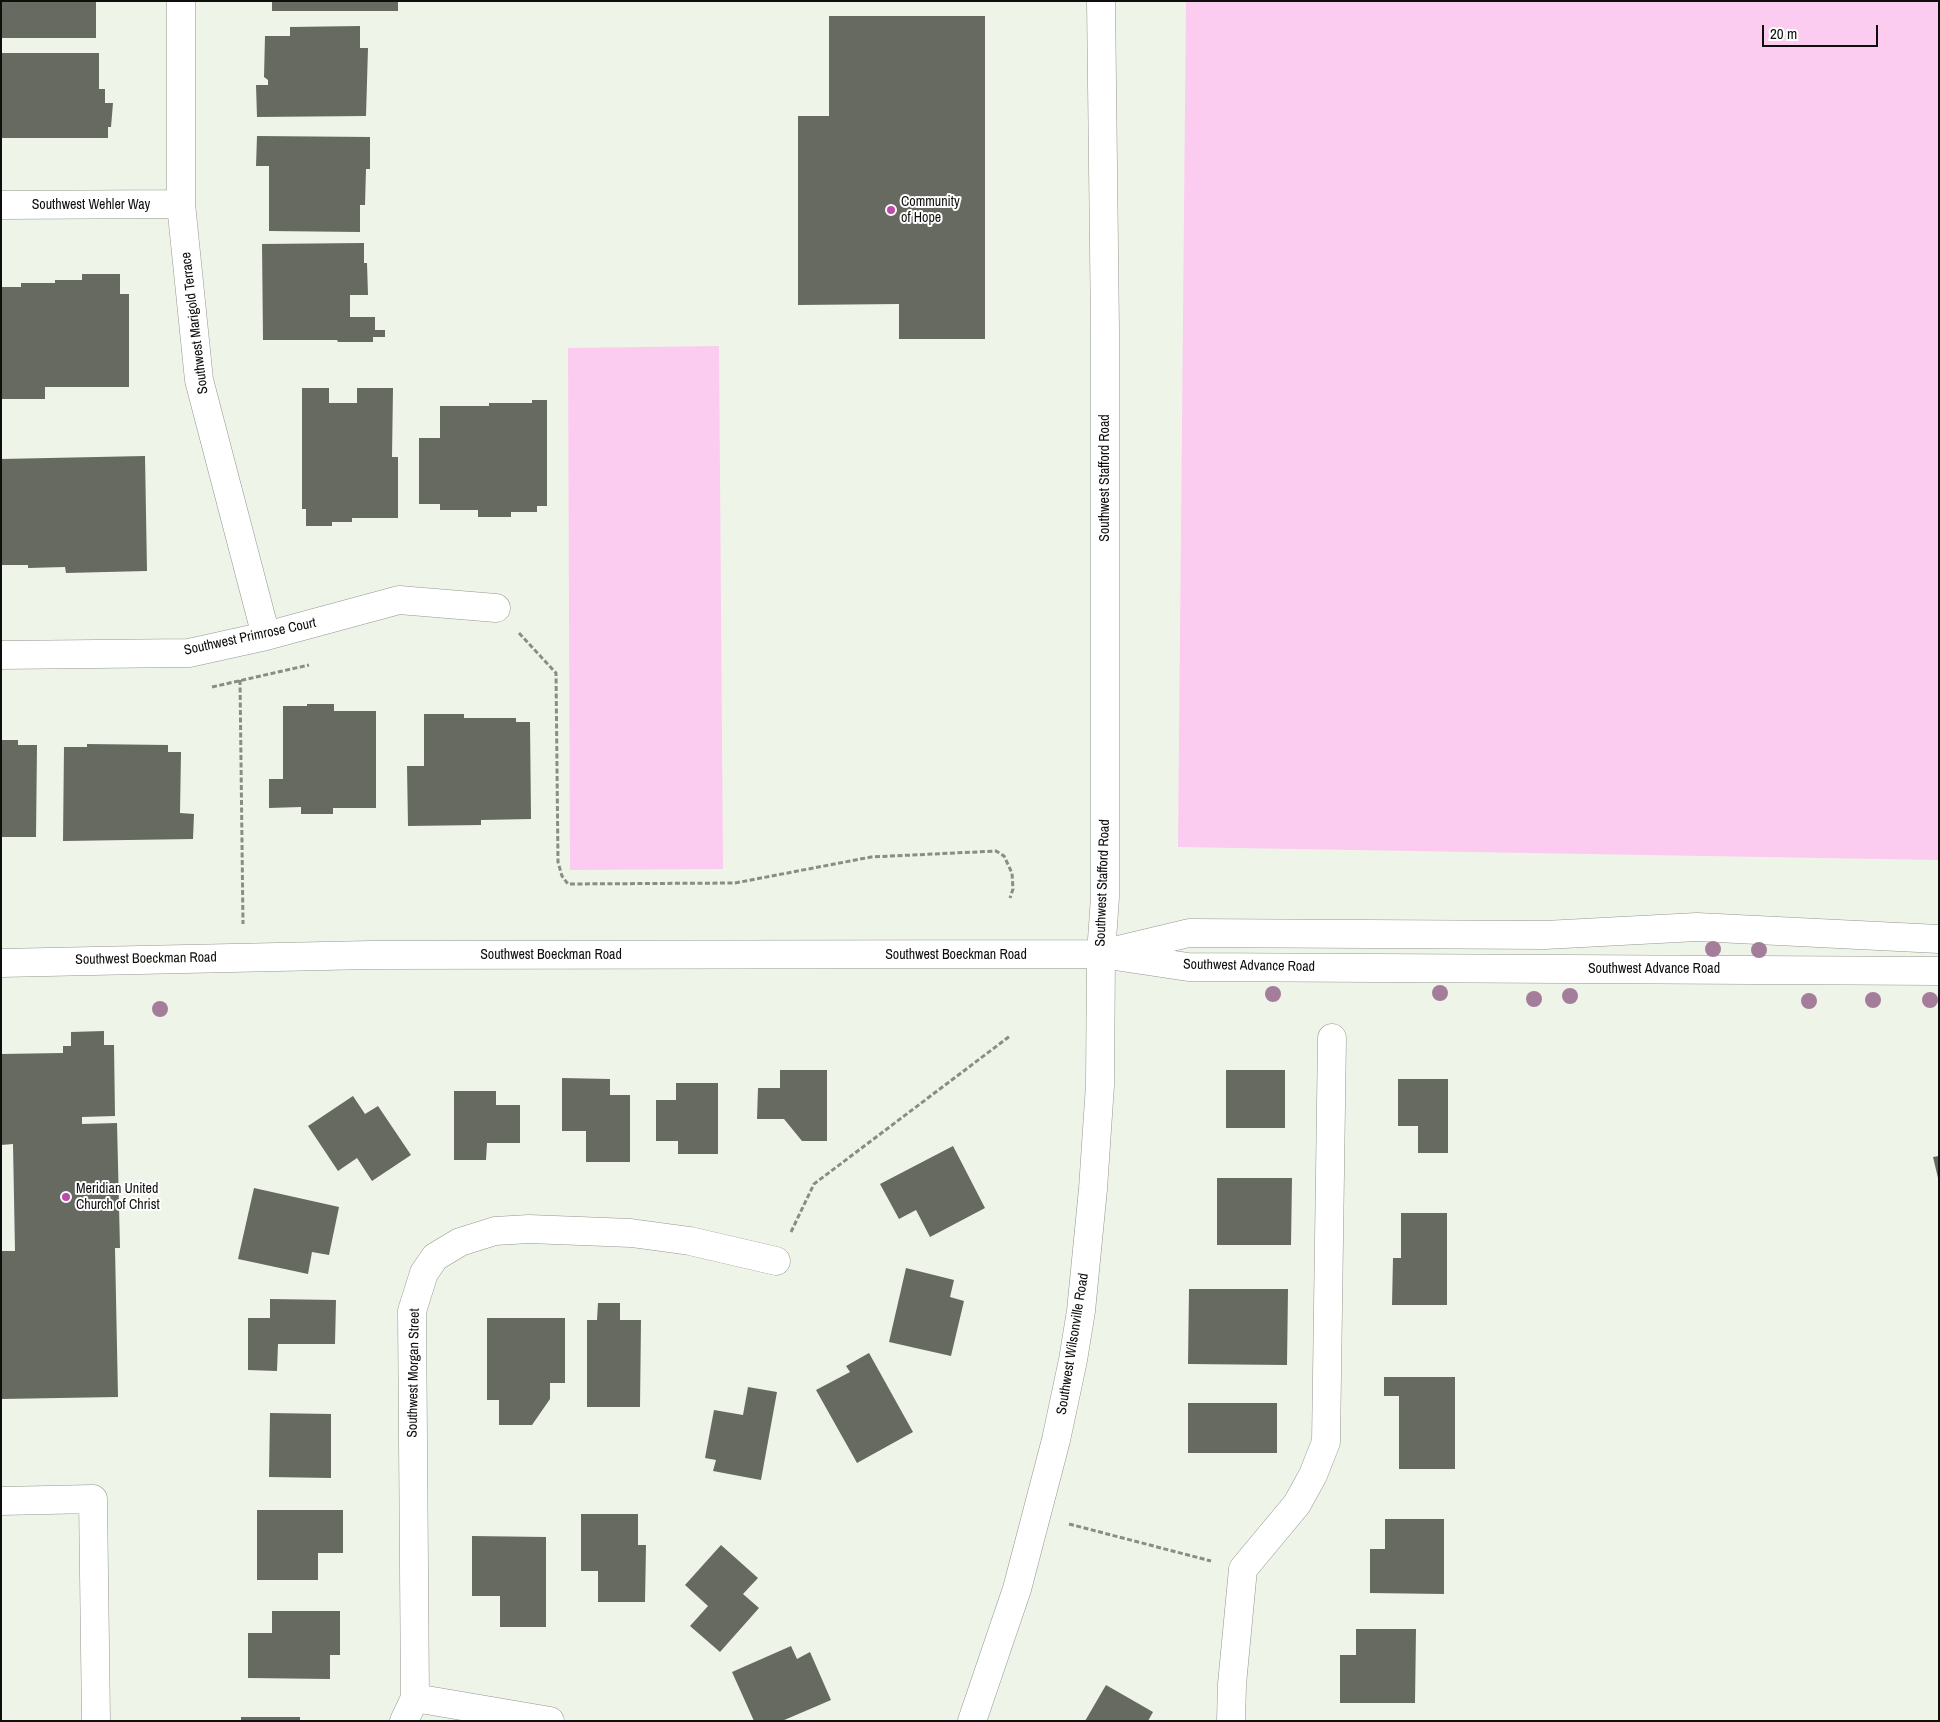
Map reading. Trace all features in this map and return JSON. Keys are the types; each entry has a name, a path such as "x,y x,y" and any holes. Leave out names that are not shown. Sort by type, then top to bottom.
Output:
{"street":[{"name":"Southwest Marigold Terrace","path":"181,1 181,204 199,380 266,636"},
{"name":"Southwest Stafford Road","path":"1101,1 1105,330 1105,896 1101,954"},
{"name":"Southwest Wehler Way","path":"1,205 181,204"},
{"name":"Southwest Primrose Court","path":"1,654 188,653 266,636 399,600 496,608"},
{"path":"1101,954 1189,933 1545,935 1697,927 1939,939"},
{"name":"Southwest Boeckman Road","path":"1,962 370,955 1101,954"},
{"name":"Southwest Advance Road","path":"1101,954 1188,967 1939,971"},
{"name":"Southwest Wilsonville Road","path":"972,1721 1017,1589 1056,1440 1073,1360 1081,1311 1093,1198 1102,1035 1101,954"},
{"path":"1231,1721 1232,1684 1243,1569 1297,1504 1313,1475 1326,1442 1332,1038"},
{"name":"Southwest Morgan Street","path":"410,1710 412,1311 424,1273 434,1257 460,1242 495,1231 529,1229 631,1233 690,1241 776,1261"},
{"path":"1,1501 93,1499 96,1721"},
{"path":"410,1710 550,1721"}],"path":[{"path":"496,608 556,673 558,862 562,876 568,884 735,883 871,857 996,851 1004,856 1012,873 1013,889 1010,898"},
{"path":"212,687 309,664"},
{"path":"240,680 243,958"},
{"path":"776,1261 814,1184 1010,1036"},
{"path":"1037,1516 1243,1569"}],"shaded area":[{"path":"1186,1 1939,1 1939,860 1178,847"},
{"path":"719,346 723,869 570,870 568,348"}],"building":[{"path":"1,1 96,1 96,38 1,38"},
{"path":"272,1 398,1 398,11 272,11"},
{"name":"Community of Hope","path":"829,16 985,16 985,339 899,339 899,304 798,305 798,116 829,116"},
{"path":"360,26 360,48 368,48 366,116 257,117 256,85 268,85 268,80 264,77 265,36 290,36 290,27"},
{"path":"1,53 99,53 99,89 105,89 105,103 113,103 111,127 108,127 108,138 1,138"},
{"path":"257,136 370,137 370,169 366,169 365,205 360,205 360,232 269,231 269,166 256,166"},
{"path":"364,243 364,263 367,263 368,295 350,295 350,317 375,317 375,330 385,330 385,337 373,337 373,342 263,340 262,244"},
{"path":"82,274 120,274 120,294 129,294 129,387 45,387 45,399 1,399 1,287 21,287 21,283 55,283 55,280 82,280"},
{"path":"302,388 329,388 329,403 357,403 357,388 393,388 392,457 398,457 398,518 352,518 352,522 332,522 332,526 306,526 306,509 302,509"},
{"path":"532,400 547,400 547,506 537,506 537,512 511,512 511,517 478,517 478,510 440,510 440,504 419,504 419,438 440,438 440,406 489,406 489,403 532,403"},
{"path":"145,456 147,571 66,573 65,567 28,568 28,565 2,565 1,459"},
{"path":"307,704 334,704 334,711 376,711 376,808 333,808 333,814 301,814 301,807 269,808 269,779 283,779 283,706 307,706"},
{"path":"424,714 464,714 464,718 516,718 516,722 530,722 531,819 481,820 481,825 408,826 407,766 424,766"},
{"path":"1,740 18,740 18,745 37,745 36,837 1,837"},
{"path":"87,744 168,745 168,752 181,752 180,813 194,814 193,839 63,841 64,747 87,747"},
{"name":"Meridian United Church of Christ","path":"104,1031 104,1045 114,1045 115,1116 82,1117 82,1124 117,1123 120,1248 115,1248 118,1397 1,1399 1,1251 15,1251 13,1144 1,1145 1,1054 63,1053 63,1046 71,1046 71,1032"},
{"path":"780,1070 827,1070 827,1141 802,1141 784,1119 757,1119 758,1088 780,1088"},
{"path":"1226,1070 1285,1070 1285,1128 1226,1128"},
{"path":"562,1078 610,1079 610,1095 630,1095 630,1162 586,1162 586,1131 562,1131"},
{"path":"1398,1079 1448,1079 1448,1153 1418,1153 1418,1126 1398,1126"},
{"path":"676,1083 718,1083 718,1154 678,1154 678,1141 656,1141 656,1100 676,1100"},
{"path":"454,1091 496,1091 496,1105 520,1105 520,1143 487,1143 486,1160 454,1160"},
{"path":"353,1096 365,1114 378,1106 411,1155 372,1181 357,1158 338,1171 308,1126"},
{"path":"953,1146 985,1208 930,1237 916,1210 899,1219 880,1184"},
{"path":"1939,1156 1939,1178 1938,1178 1933,1157"},
{"path":"1217,1178 1292,1178 1291,1245 1217,1245"},
{"path":"254,1188 339,1207 329,1255 312,1252 308,1274 238,1259"},
{"path":"1401,1213 1447,1213 1447,1305 1392,1305 1393,1258 1401,1258"},
{"path":"906,1268 954,1280 950,1297 964,1301 951,1356 889,1342"},
{"path":"1189,1289 1288,1289 1287,1365 1188,1364"},
{"path":"270,1299 336,1300 335,1344 278,1344 277,1371 248,1370 248,1318 270,1318"},
{"path":"598,1303 620,1303 620,1320 641,1320 640,1407 587,1407 587,1320 597,1320"},
{"path":"487,1318 565,1318 565,1383 550,1383 550,1399 532,1425 499,1425 499,1400 487,1400"},
{"path":"869,1353 913,1432 857,1463 816,1390 850,1372 846,1366"},
{"path":"1384,1377 1455,1377 1455,1469 1399,1469 1399,1396 1384,1396"},
{"path":"748,1387 777,1392 761,1480 713,1471 716,1460 705,1458 714,1410 743,1415"},
{"path":"1188,1403 1277,1403 1277,1453 1188,1453"},
{"path":"270,1413 331,1414 331,1478 269,1477"},
{"path":"257,1510 343,1510 343,1553 318,1553 318,1580 257,1580"},
{"path":"581,1514 638,1514 638,1545 646,1545 645,1602 598,1602 598,1571 581,1571"},
{"path":"1385,1519 1444,1519 1444,1594 1370,1593 1370,1549 1385,1549"},
{"path":"472,1536 546,1537 546,1627 500,1627 500,1596 472,1596"},
{"path":"721,1545 758,1578 743,1594 759,1608 720,1652 690,1626 708,1606 685,1585"},
{"path":"272,1611 340,1611 340,1655 330,1655 330,1679 248,1678 248,1633 272,1633"},
{"path":"1356,1629 1416,1629 1415,1703 1340,1703 1340,1655 1356,1655"},
{"path":"791,1646 797,1659 810,1652 831,1700 782,1721 754,1721 732,1672"},
{"path":"1106,1685 1153,1712 1148,1721 1085,1721"},
{"path":"241,1717 300,1717 300,1721 241,1721"}],"place":[{"name":"Community of Hope","path":"891,210"},
{"name":"Meridian United Church of Christ","path":"66,1197"}]}
